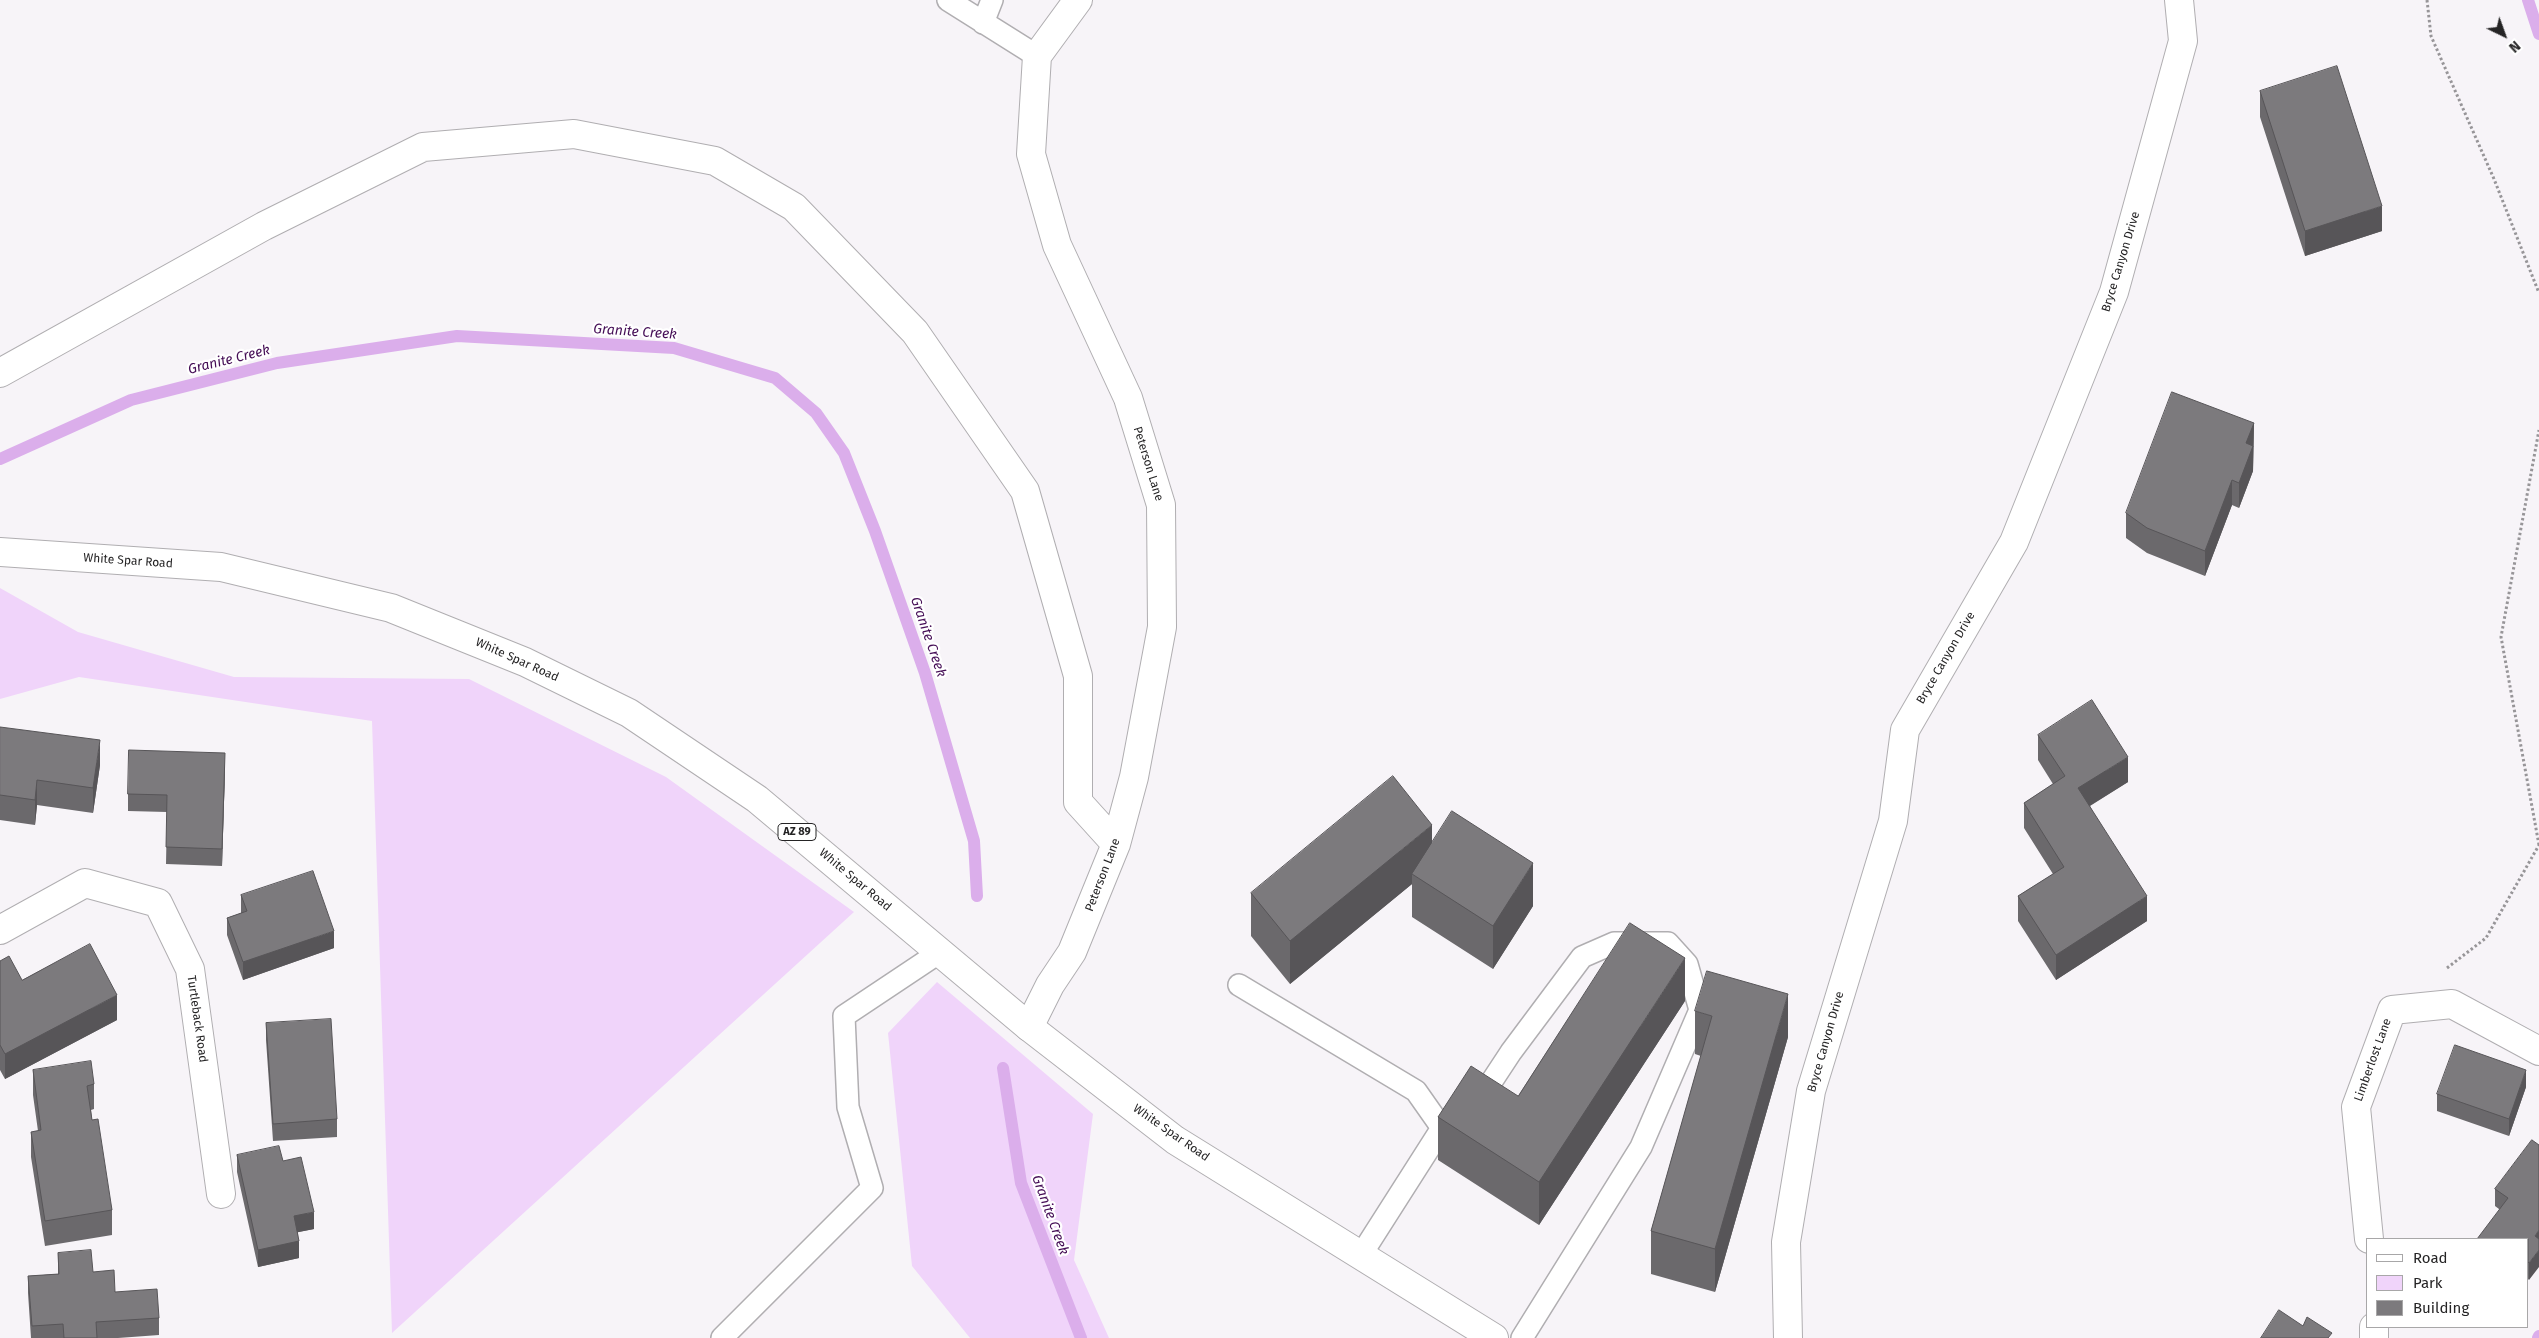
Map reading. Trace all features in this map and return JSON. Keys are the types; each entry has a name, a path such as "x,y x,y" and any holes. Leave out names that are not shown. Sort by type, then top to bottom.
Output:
{"street":[{"path":"1037,56 1078,0"},
{"name":"Bryce Canyon Drive","path":"1788,1338 1786,1242 1811,1091 1892,821 1904,730 2014,542 2114,292 2183,41 2179,0"},
{"name":"Peterson Lane","path":"1029,1028 1050,985 1072,952 1116,844 1134,777 1162,627 1161,505 1128,398 1057,245 1031,154 1037,56"},
{"path":"0,373 264,226 423,147 574,134 715,161 794,207 915,332 1025,491 1078,676 1078,802 1116,844"},
{"name":"White Spar Road","path":"0,552 221,567 391,608 525,662 629,713 757,799 1029,1028 1175,1140 1494,1338"},
{"name":"Turtleback Road","path":"0,930 86,883 158,903 190,969 221,1194"},
{"name":"Limberlost Lane","path":"2369,1238 2356,1107 2392,1010 2452,1004 2539,1051"}],"lane":[{"path":"948,0 1037,56"},
{"path":"983,23 992,0"},
{"path":"1361,1255 1442,1128 1488,1087 1510,1052 1582,957 1614,943 1668,943 1687,964 1700,1010 1640,1147 1522,1338"},
{"path":"722,1338 872,1188 848,1107 844,1016 940,952"},
{"path":"1239,985 1416,1092 1442,1128"}],"path":[{"path":"2427,0 2431,36 2494,179 2539,293"},
{"path":"2439,974 2486,938 2539,845 2501,637 2539,430"}],"green space":[{"path":"0,588 78,632 234,677 469,679 666,777 854,912 392,1333 372,721 79,677 0,699"},
{"path":"937,982 1093,1114 1074,1260 1109,1338 970,1338 912,1266 888,1033"}],"building":[{"path":"2337,66 2382,206 2305,231 2260,91"},
{"path":"2172,392 2254,423 2246,443 2253,446 2239,483 2232,480 2205,551 2147,528 2126,513"},
{"path":"2092,700 2128,757 2078,788 2147,896 2056,955 2018,896 2064,867 2024,803 2065,776 2038,735"},
{"path":"0,727 100,740 93,788 37,780 35,800 0,795"},
{"path":"129,750 225,753 222,849 166,847 167,795 128,794"},
{"path":"1393,776 1432,825 1290,941 1251,893"},
{"path":"1452,811 1533,863 1493,926 1412,874"},
{"path":"313,871 334,931 243,962 227,918 247,911 241,895"},
{"path":"1630,923 1685,958 1539,1182 1438,1117 1471,1066 1518,1096"},
{"path":"90,944 117,995 5,1054 0,1045 0,961 9,956 22,980"},
{"path":"1707,971 1788,994 1715,1249 1651,1231 1712,1016 1695,1011"},
{"path":"331,1019 337,1119 273,1124 266,1023"},
{"path":"2455,1045 2526,1070 2509,1119 2437,1094"},
{"path":"91,1061 94,1084 87,1086 92,1120 98,1119 112,1210 45,1221 31,1132 41,1130 33,1070"},
{"path":"2532,1140 2539,1145 2539,1230 2535,1236 2539,1239 2539,1250 2529,1263 2529,1238 2478,1238 2508,1198 2495,1189"},
{"path":"279,1146 283,1161 301,1157 314,1212 294,1216 299,1241 258,1250 237,1155"},
{"path":"91,1250 93,1272 114,1270 115,1292 157,1289 159,1318 96,1322 97,1338 64,1338 63,1324 32,1326 28,1276 59,1274 58,1253"},
{"path":"2279,1310 2303,1326 2307,1317 2332,1333 2328,1338 2261,1338"}],"waterway":[{"path":"2528,0 2539,34"},
{"name":"Granite Creek","path":"0,459 131,400 277,363 457,336 674,348 775,378 816,413 844,453 875,531 925,673 974,841 977,896"},
{"name":"Granite Creek","path":"1003,1068 1021,1183 1081,1338"}]}
